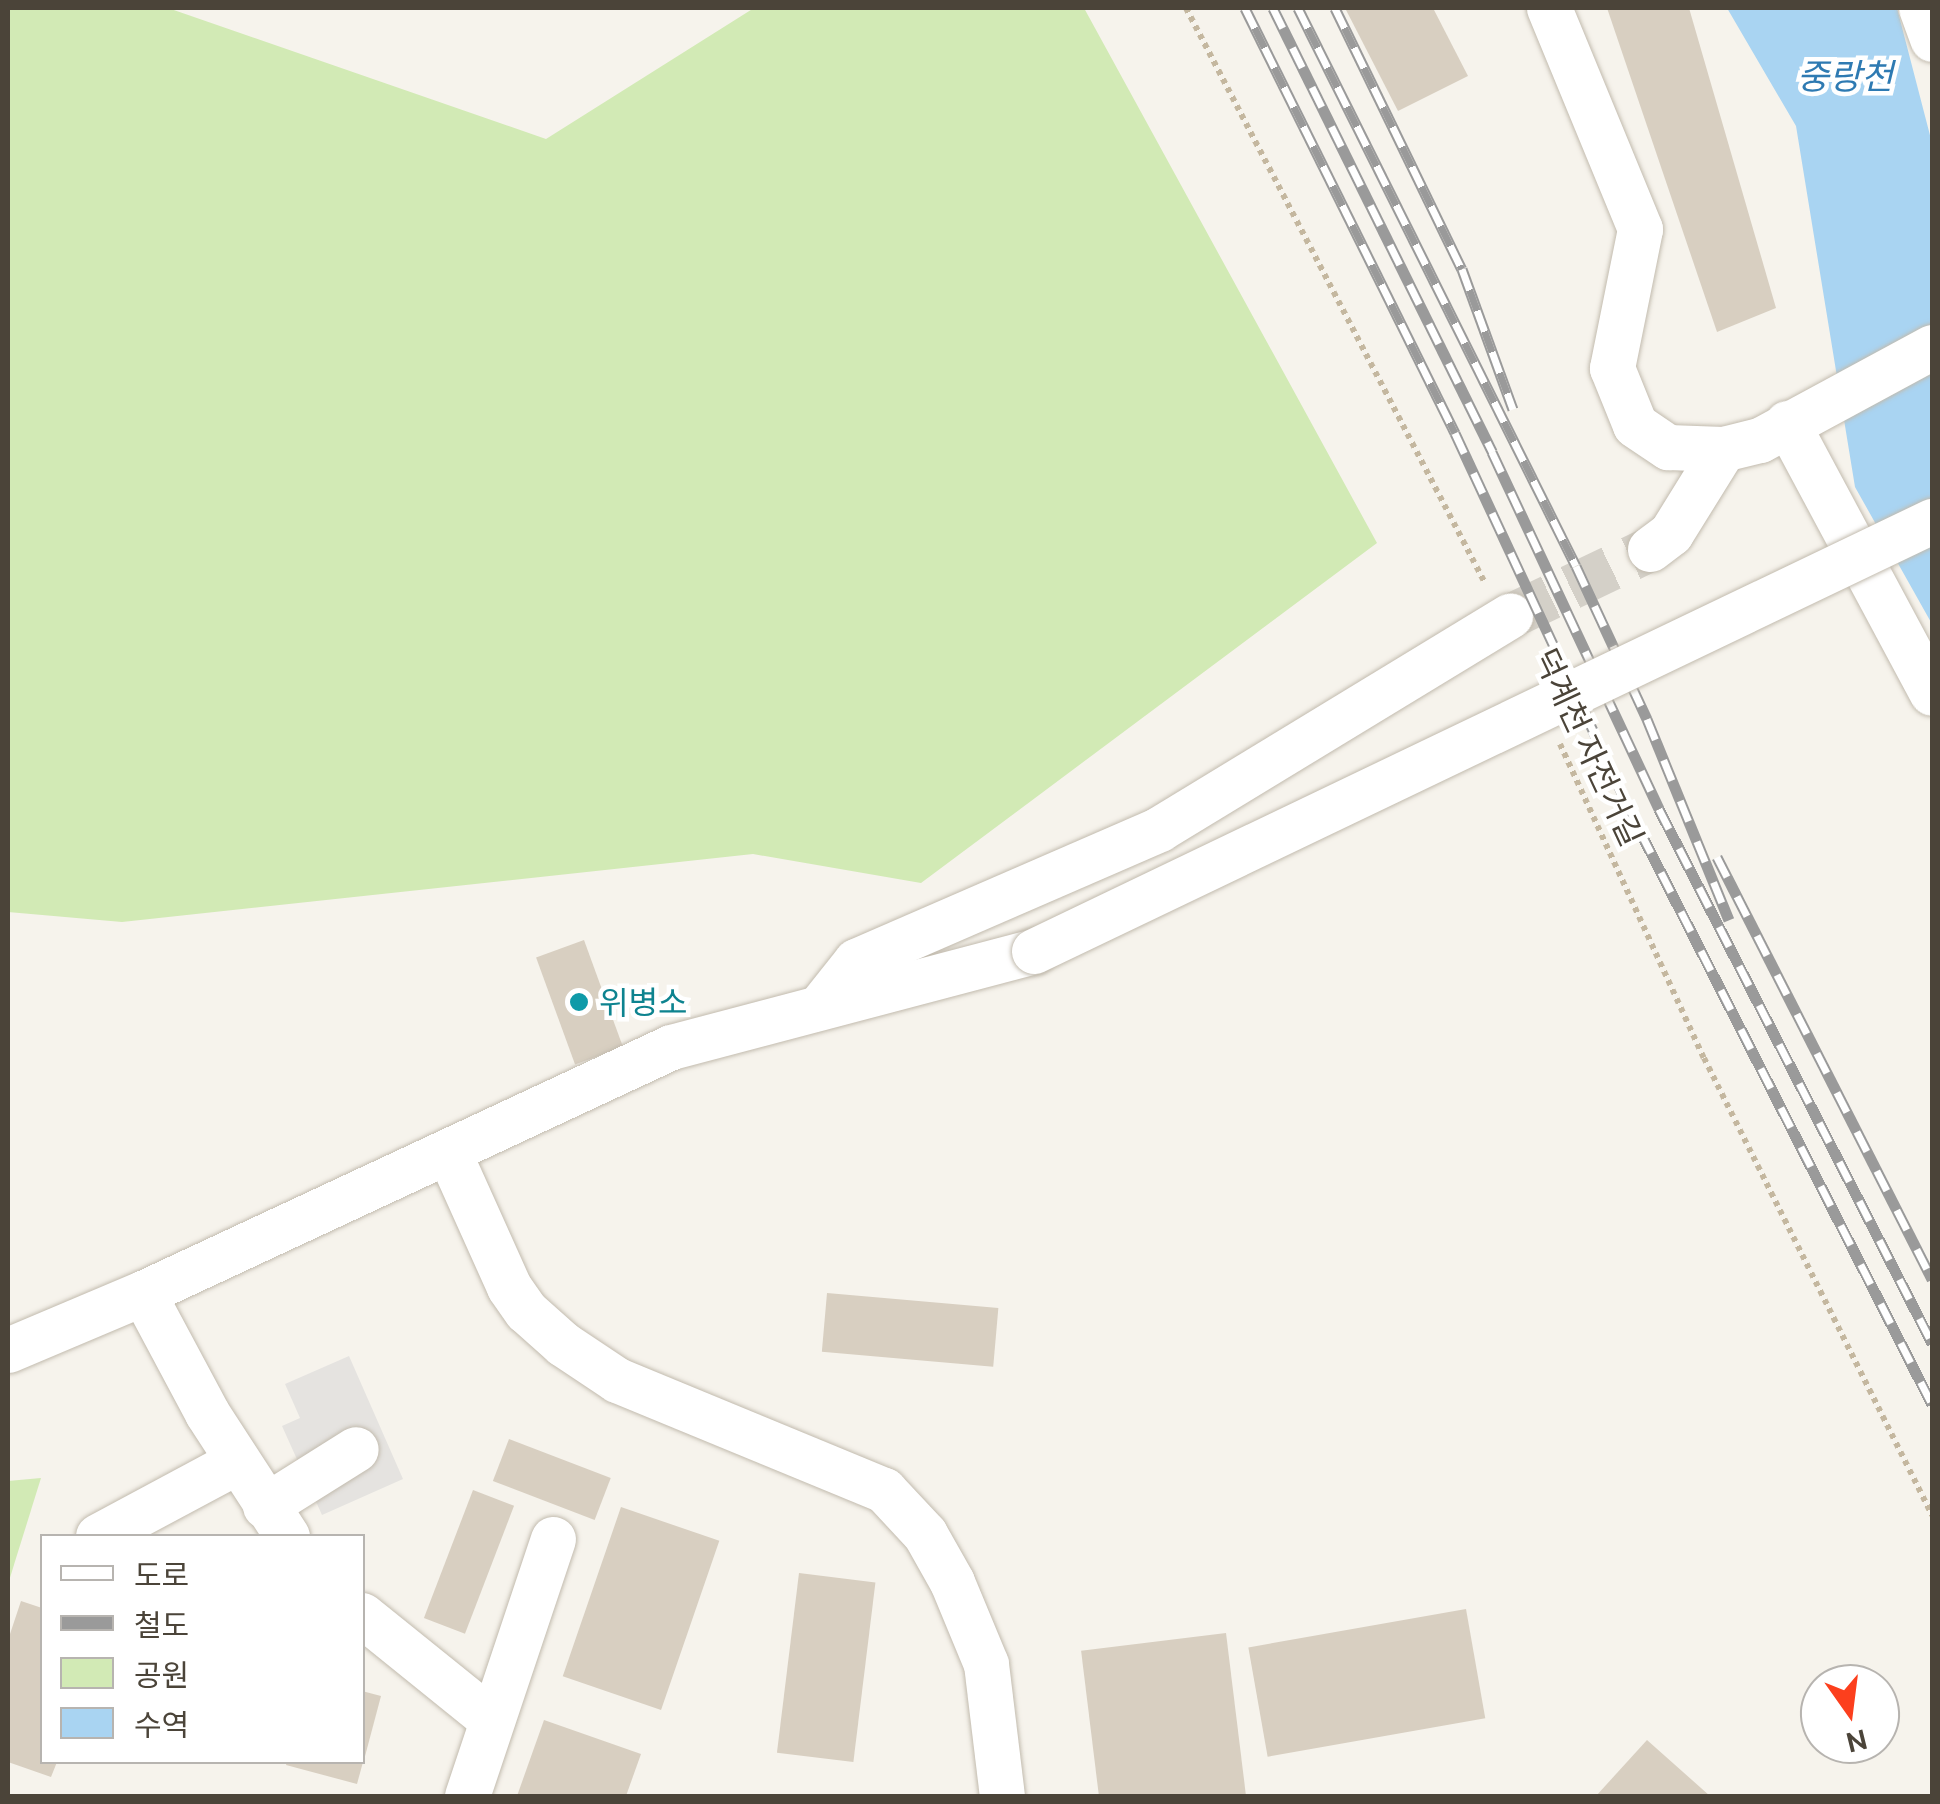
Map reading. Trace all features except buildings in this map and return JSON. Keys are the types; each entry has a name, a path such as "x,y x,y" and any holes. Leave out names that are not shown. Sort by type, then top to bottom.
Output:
{"street":[{"path":"1549,8 1640,229 1612,368 1635,425 1668,447 1723,449 1760,440 1932,346"},
{"path":"1921,8 1932,39"},
{"path":"1798,418 1932,694"},
{"path":"1650,549 1672,532 1723,449"},
{"path":"8,1350 142,1293 671,1048 820,1005 1034,952 1932,521"},
{"path":"820,1005 856,960 1160,829 1506,617"},
{"path":"448,1151 509,1287 526,1311 563,1344 617,1380 884,1490 925,1534 952,1582 986,1664 1002,1796"},
{"path":"142,1293 236,1462 276,1521 356,1449"},
{"path":"102,1534 236,1462"},
{"path":"466,1796 553,1539"},
{"path":"365,1616 492,1720"}],"path":[{"name":"덕계천 자전거길","path":"1186,8 1506,617"},
{"name":"덕계천 자전거길","path":"1557,738 1704,1058 1932,1515"}],"green space":[{"path":"8,8 168,8 546,139 754,8 1084,8 1377,543 921,883 753,854 122,922 8,912"},
{"path":"41,1478 8,1584 8,1481"}],"shaded area":[{"path":"349,1356 403,1479 322,1515 282,1426 300,1418 285,1384"}],"water":[{"name":"중랑천","path":"1727,8 1897,8 1932,143 1932,624 1855,487 1796,126"}],"tunnel":[{"path":"1510,616 1650,549"}],"railway":[{"path":"1245,8 1455,433 1641,833 1932,1404"},
{"path":"1273,8 1492,452 1659,809 1932,1343"},
{"path":"1298,8 1576,566 1647,719 1729,920"},
{"path":"1335,8 1462,269 1513,409"},
{"path":"1717,857 1932,1279"}],"place":[{"name":"위병소","path":"579,1002"}]}
